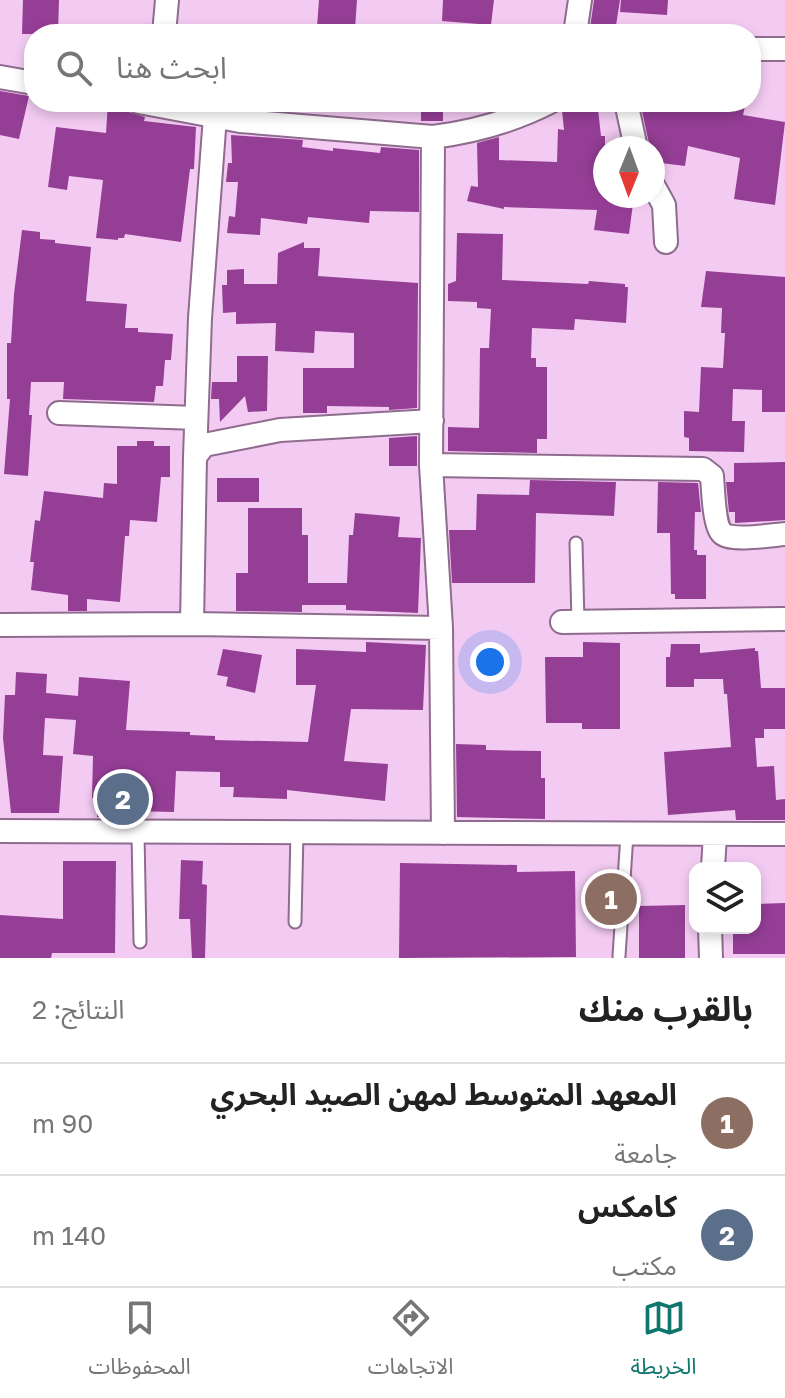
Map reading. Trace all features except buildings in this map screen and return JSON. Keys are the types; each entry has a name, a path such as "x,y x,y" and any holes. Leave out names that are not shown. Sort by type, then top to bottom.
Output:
{"street":[{"path":"165,24 167,0"},
{"path":"576,24 580,0"},
{"path":"761,49 785,49"},
{"path":"0,77 24,81"},
{"path":"195,112 324,130 433,137 454,134 525,112"},
{"path":"628,112 633,136"},
{"path":"192,624 200,318 215,116"},
{"path":"433,137 431,465 441,628 443,833"},
{"path":"664,208 666,242"},
{"path":"59,413 196,418"},
{"path":"195,457 204,445 215,441 280,430 432,421"},
{"path":"431,465 703,469 712,476 718,525 722,533 730,538 785,534"},
{"path":"570,622 785,619"},
{"path":"0,625 441,628"},
{"path":"0,831 785,834"},
{"path":"713,862 715,834"},
{"path":"710,934 711,958"}],"lane":[{"path":"570,622 576,543"},
{"path":"295,922 297,832"},
{"path":"138,833 140,942"},
{"path":"619,956 627,834"}],"place":[{"name":"كامكس","path":"123,799"},
{"name":"المعهد المتوسط لمهن الصيد البحري","path":"611,899"}]}
